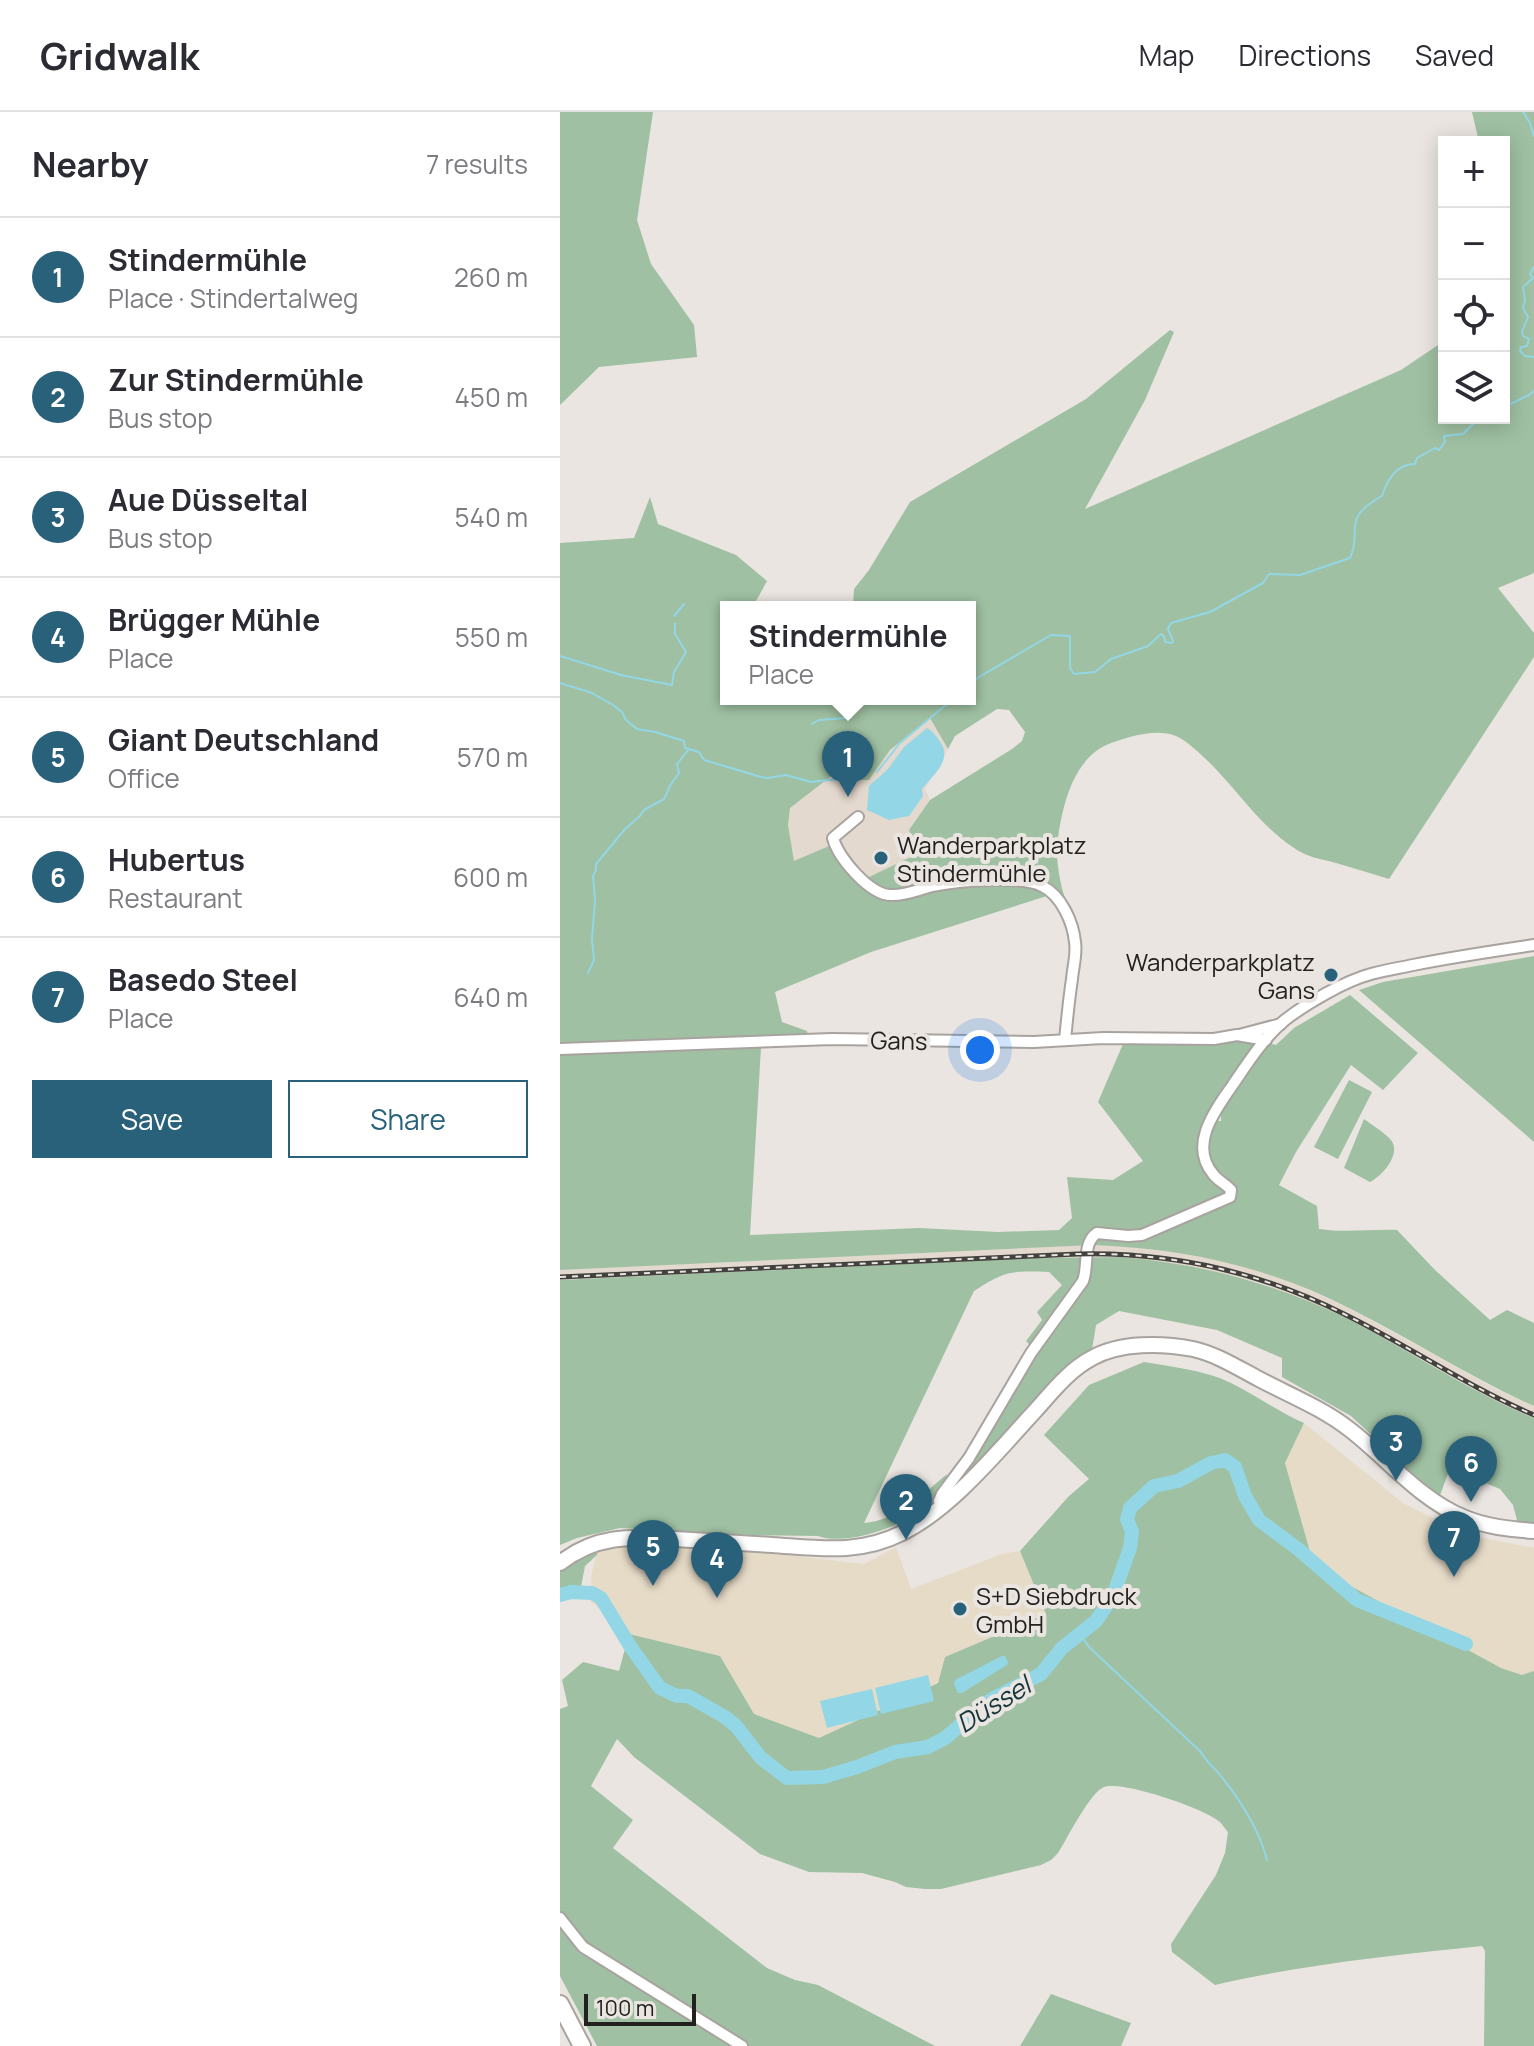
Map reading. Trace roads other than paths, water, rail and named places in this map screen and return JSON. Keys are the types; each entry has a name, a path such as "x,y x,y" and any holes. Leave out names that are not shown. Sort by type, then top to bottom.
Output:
{"highway":[{"path":"560,2004 582,2046"}],"main road":[{"path":"560,1563 586,1546 634,1537 842,1550 877,1543 902,1533 943,1505 1076,1368 1107,1351 1140,1346 1197,1350 1215,1357 1348,1428 1430,1498 1462,1517 1498,1527 1534,1531"}],"street":[{"path":"858,817 833,838 843,857 866,884 882,894 898,895 944,884 986,881 1031,882 1053,893 1066,913 1075,941 1065,1040"},
{"path":"943,1505 939,1501 942,1494 969,1458 1031,1353 1083,1281 1090,1238 1097,1233 1128,1236 1153,1232 1230,1197 1232,1194 1228,1186 1212,1173 1206,1163 1202,1147 1204,1135 1216,1110 1281,1024 1342,985 1371,974 1534,945"},
{"name":"Gans","path":"560,1049 832,1039 1034,1042 1193,1040 1237,1035 1281,1024"},
{"name":"Gans","path":"1237,1035 1266,1040"},
{"path":"560,1918 583,1947 742,2046"}],"water":[{"path":"927,728 941,743 943,762 922,789 923,796 909,816 889,820 867,810 869,786 888,769 904,747"},
{"path":"1005,1656 1007,1665 958,1693 955,1680"},
{"path":"928,1675 934,1701 881,1714 875,1688"},
{"path":"872,1689 878,1715 827,1728 820,1701"}],"waterway":[{"path":"1523,112 1534,136"},
{"path":"1534,267 1530,274 1533,278 1523,287 1523,308 1528,317 1522,332 1529,339 1527,346 1521,347 1520,351 1525,356 1534,357"},
{"path":"1510,404 1534,391"},
{"path":"976,680 1051,635 1070,636 1070,668 1074,674 1095,672 1111,659 1148,646 1161,634 1165,642 1172,643 1168,629 1171,623 1210,612 1263,583 1269,574 1300,575 1350,558 1359,514 1382,496 1393,474 1415,464 1417,458 1435,448 1439,450 1445,442 1444,436 1463,434 1473,424"},
{"path":"674,616 684,604"},
{"path":"560,656 621,675 672,685 674,672 686,652 675,634 675,623"},
{"path":"560,683 592,693 613,705 637,729 684,741 685,748 699,752 704,760 768,778 786,775 811,782 853,779"},
{"path":"877,772 900,743 946,705"},
{"path":"812,724 819,720 845,718"},
{"path":"588,973 594,960 593,876 596,864 644,810 664,799 679,773 677,764 689,749"},
{"name":"Düssel","path":"560,1595 592,1593 601,1598 660,1688 677,1696 688,1696 725,1717 761,1758 787,1778 823,1777 895,1752 928,1747 945,1738 992,1699 1041,1674 1062,1648 1096,1621 1113,1596 1130,1548 1132,1532 1127,1519 1130,1508 1154,1486 1178,1481 1211,1463 1225,1460 1235,1467 1245,1496 1259,1520 1357,1600 1466,1644"},
{"path":"1080,1634 1089,1647 1201,1752 1221,1776 1248,1816 1267,1860"},
{"path":"569,1937 580,1953 593,1959"}],"railway":[{"path":"560,1277 1078,1254 1181,1261 1248,1276 1313,1299 1534,1415"}],"place":[{"name":"Stindermühle","path":"848,797"},
{"name":"Wanderparkplatz Stindermühle","path":"881,858"},
{"name":"Wanderparkplatz Gans","path":"1331,975"},
{"name":"Aue Düsseltal","path":"1396,1481"},
{"name":"Hubertus","path":"1471,1502"},
{"name":"Zur Stindermühle","path":"906,1540"},
{"name":"Basedo Steel","path":"1454,1577"},
{"name":"Giant Deutschland","path":"653,1586"},
{"name":"Brügger Mühle","path":"717,1598"},
{"name":"S+D Siebdruck GmbH","path":"960,1609"}]}
